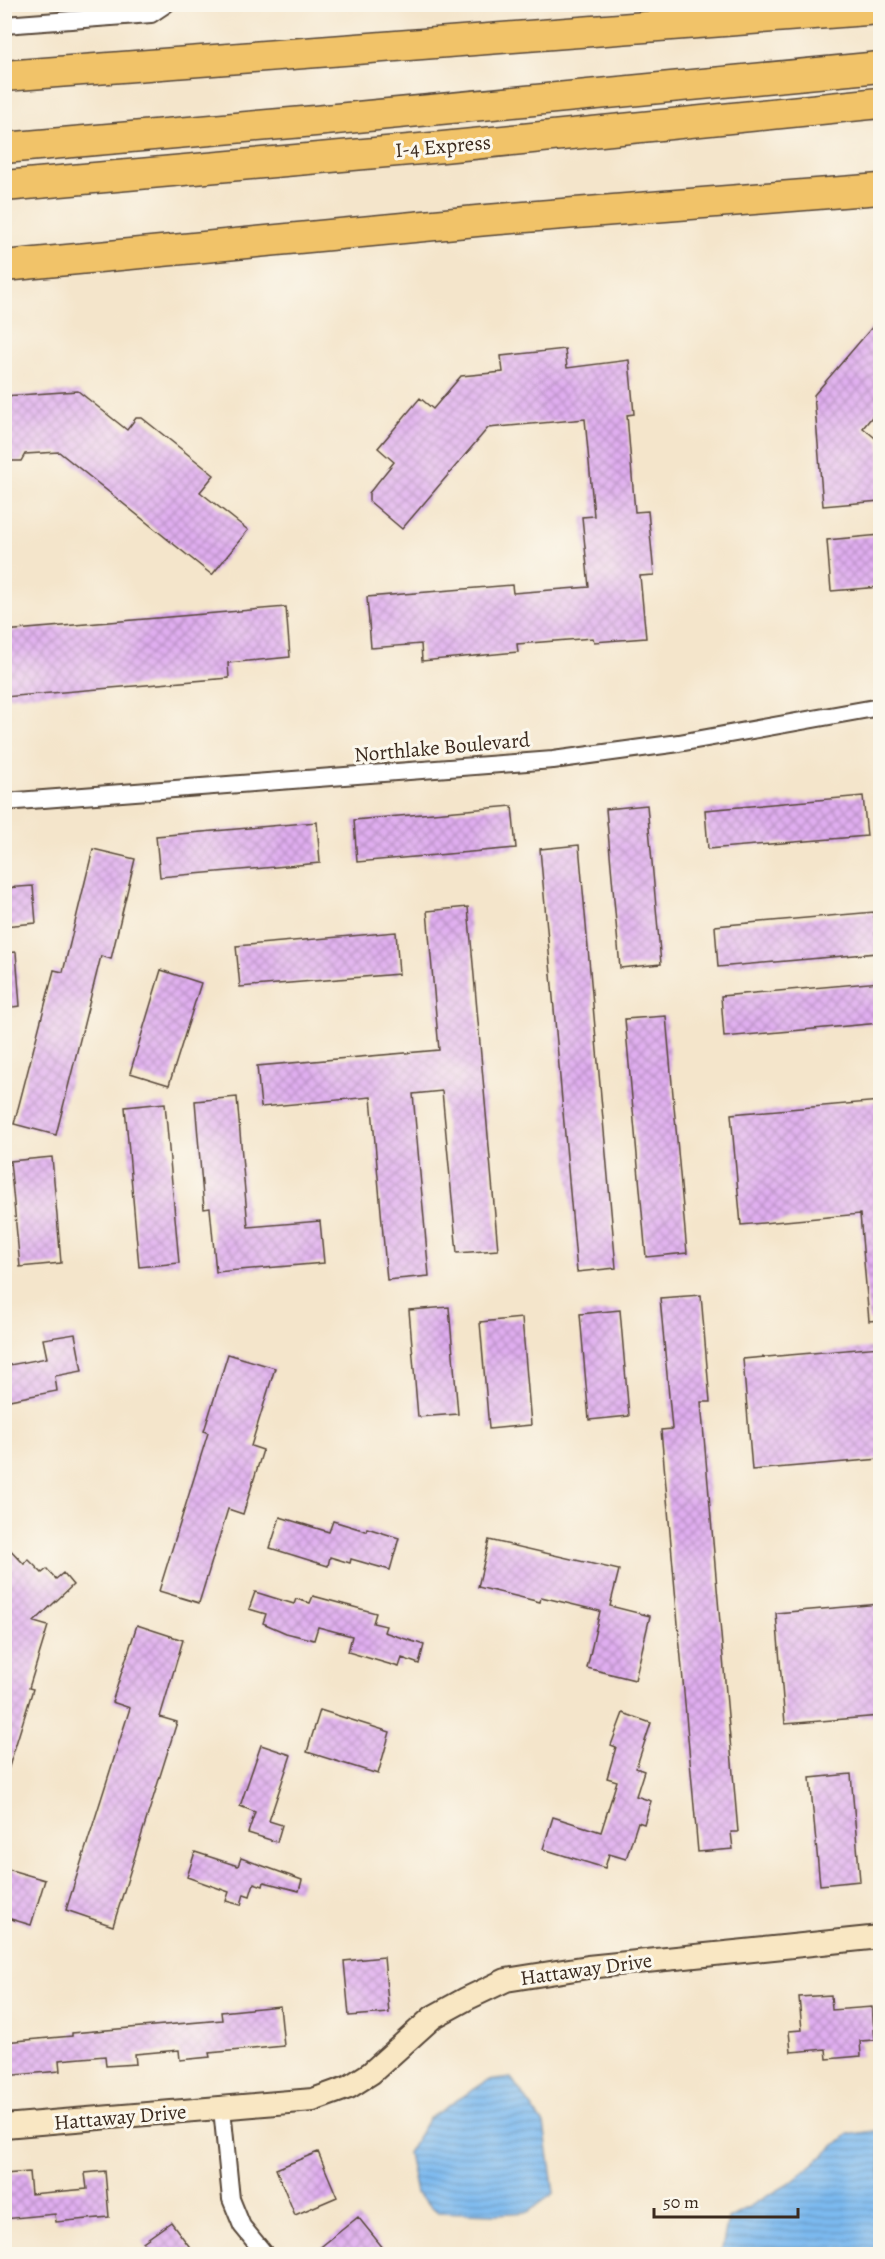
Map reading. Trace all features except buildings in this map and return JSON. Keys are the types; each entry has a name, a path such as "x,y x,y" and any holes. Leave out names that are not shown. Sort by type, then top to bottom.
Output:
{"highway":[{"path":"4,76 880,9"},
{"name":"I-4 Express","path":"4,148 880,67"},
{"name":"I-4 Express","path":"4,186 443,147 880,103"},
{"path":"4,266 487,220 880,189"}],"street":[{"path":"4,25 151,14 166,4"},
{"name":"Northlake Boulevard","path":"4,802 331,779 553,760 679,743 880,707"},
{"name":"Hattaway Drive","path":"4,2126 313,2100 349,2087 371,2073 433,2017 506,1980 588,1967 880,1937"},
{"path":"222,2109 231,2199 242,2226 265,2254"}],"water":[{"path":"511,2078 544,2124 554,2193 528,2212 495,2214 438,2212 416,2193 408,2153 429,2118 487,2081"},
{"path":"880,2130 880,2254 721,2254 728,2219 792,2182 847,2135"}]}
